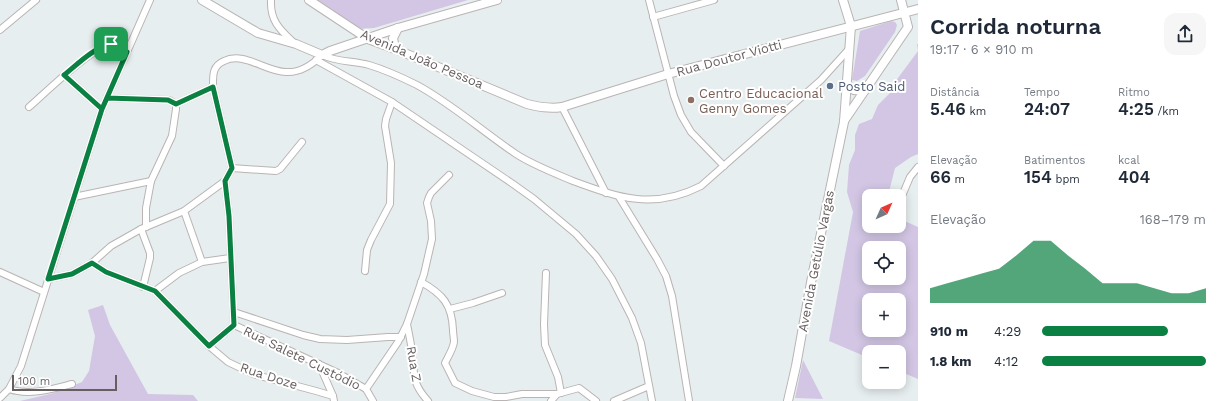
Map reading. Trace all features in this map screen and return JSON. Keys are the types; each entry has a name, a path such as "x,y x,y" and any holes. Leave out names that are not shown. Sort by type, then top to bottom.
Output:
{"street":[{"path":"0,30 36,0"},
{"path":"0,398 9,389 21,366 102,109 150,0"},
{"path":"202,0 258,33 296,44"},
{"path":"271,0 270,10 275,22 282,32 296,44 392,102 472,155 529,195 576,234 596,256 612,279 629,311 641,343 652,401"},
{"name":"Avenida João Pessoa","path":"309,0 368,38 514,99 541,107"},
{"path":"48,279 72,274 92,263 111,246 143,228 184,211 225,181 232,168 213,87 213,74 215,68 224,60 239,58 286,72 299,69 311,64 319,58 368,38 497,0"},
{"path":"649,0 674,96 684,122 691,132 724,166"},
{"path":"653,17 714,0"},
{"path":"843,0 851,26 844,122"},
{"path":"901,0 908,26"},
{"path":"844,122 918,9"},
{"name":"Rua Doutor Viotti","path":"541,107 562,107 668,74 918,9"},
{"path":"395,49 393,38 398,28"},
{"path":"30,107 64,75 97,49 111,44 127,52"},
{"path":"319,58 342,60 368,65 396,75 415,84 449,105 517,155 558,175 619,197 659,199 680,195 701,186 821,80 850,49"},
{"path":"64,75 102,109"},
{"path":"846,84 857,91 864,91"},
{"path":"176,104 213,87"},
{"path":"107,98 168,100 176,104"},
{"path":"365,270 366,250 390,204 391,163 385,126 392,102"},
{"path":"143,287 150,258 143,228 146,208 151,181 172,136 176,104"},
{"path":"562,107 606,193"},
{"name":"Avenida Getúlio Vargas","path":"788,401 844,122"},
{"path":"232,168 276,171 280,169 302,142"},
{"path":"905,189 910,177 918,167"},
{"path":"366,389 399,340 407,324 421,282 432,239 431,221 427,203 431,192 449,175"},
{"path":"74,197 151,181"},
{"path":"225,181 229,216 234,325"},
{"path":"619,197 657,258 666,276 672,296 689,401"},
{"path":"184,211 202,262"},
{"path":"155,291 179,272 202,262 230,258"},
{"name":"Rua Doze","path":"92,263 106,272 155,291 209,346 228,362 253,374 316,391 333,399"},
{"path":"0,272 44,292"},
{"path":"546,273 544,324 546,345 558,377 559,394"},
{"path":"421,282 435,291 450,309 453,320 454,343 446,363 456,383 472,391 494,397 506,397 522,394 559,394 579,388 596,401"},
{"path":"450,309 502,293"},
{"path":"234,312 303,335 320,339 347,340 388,336 411,346"},
{"name":"Rua Z","path":"407,324 414,378 420,392 428,401"},
{"name":"Rua Salete Custódio","path":"209,346 234,325 338,373 366,389 373,401"},
{"path":"319,364 333,399"},
{"path":"9,389 17,392 31,392 72,384"},
{"path":"614,401 649,386"},
{"path":"551,401 559,394"}],"shaded area":[{"path":"317,0 468,0 374,28 358,29"},
{"path":"891,21 895,22 897,25 895,32 865,76 857,81 852,80 860,31"},
{"path":"918,51 918,154 895,168 890,189 862,189 862,233 906,233 906,222 918,227 918,379 906,374 906,345 862,345 862,355 829,341 853,212 847,192 849,165 855,150 855,135 859,124 872,119 878,105 896,87 895,82"},
{"path":"103,305 110,325 148,394 193,395 198,401 20,401 54,393 82,382 89,371 95,336 88,310"},
{"path":"803,360 823,399 795,398"}],"place":[{"name":"Posto Said","path":"830,86"},
{"name":"Centro Educacional Genny Gomes","path":"691,100"}],"route":[{"path":"111,44 97,49 64,75 102,109 107,98 168,100 173,101 176,104 213,87 232,168 225,181 229,216 234,325 209,346 155,291 106,272 92,263 72,274 48,279 102,109 127,52 111,44"}]}
